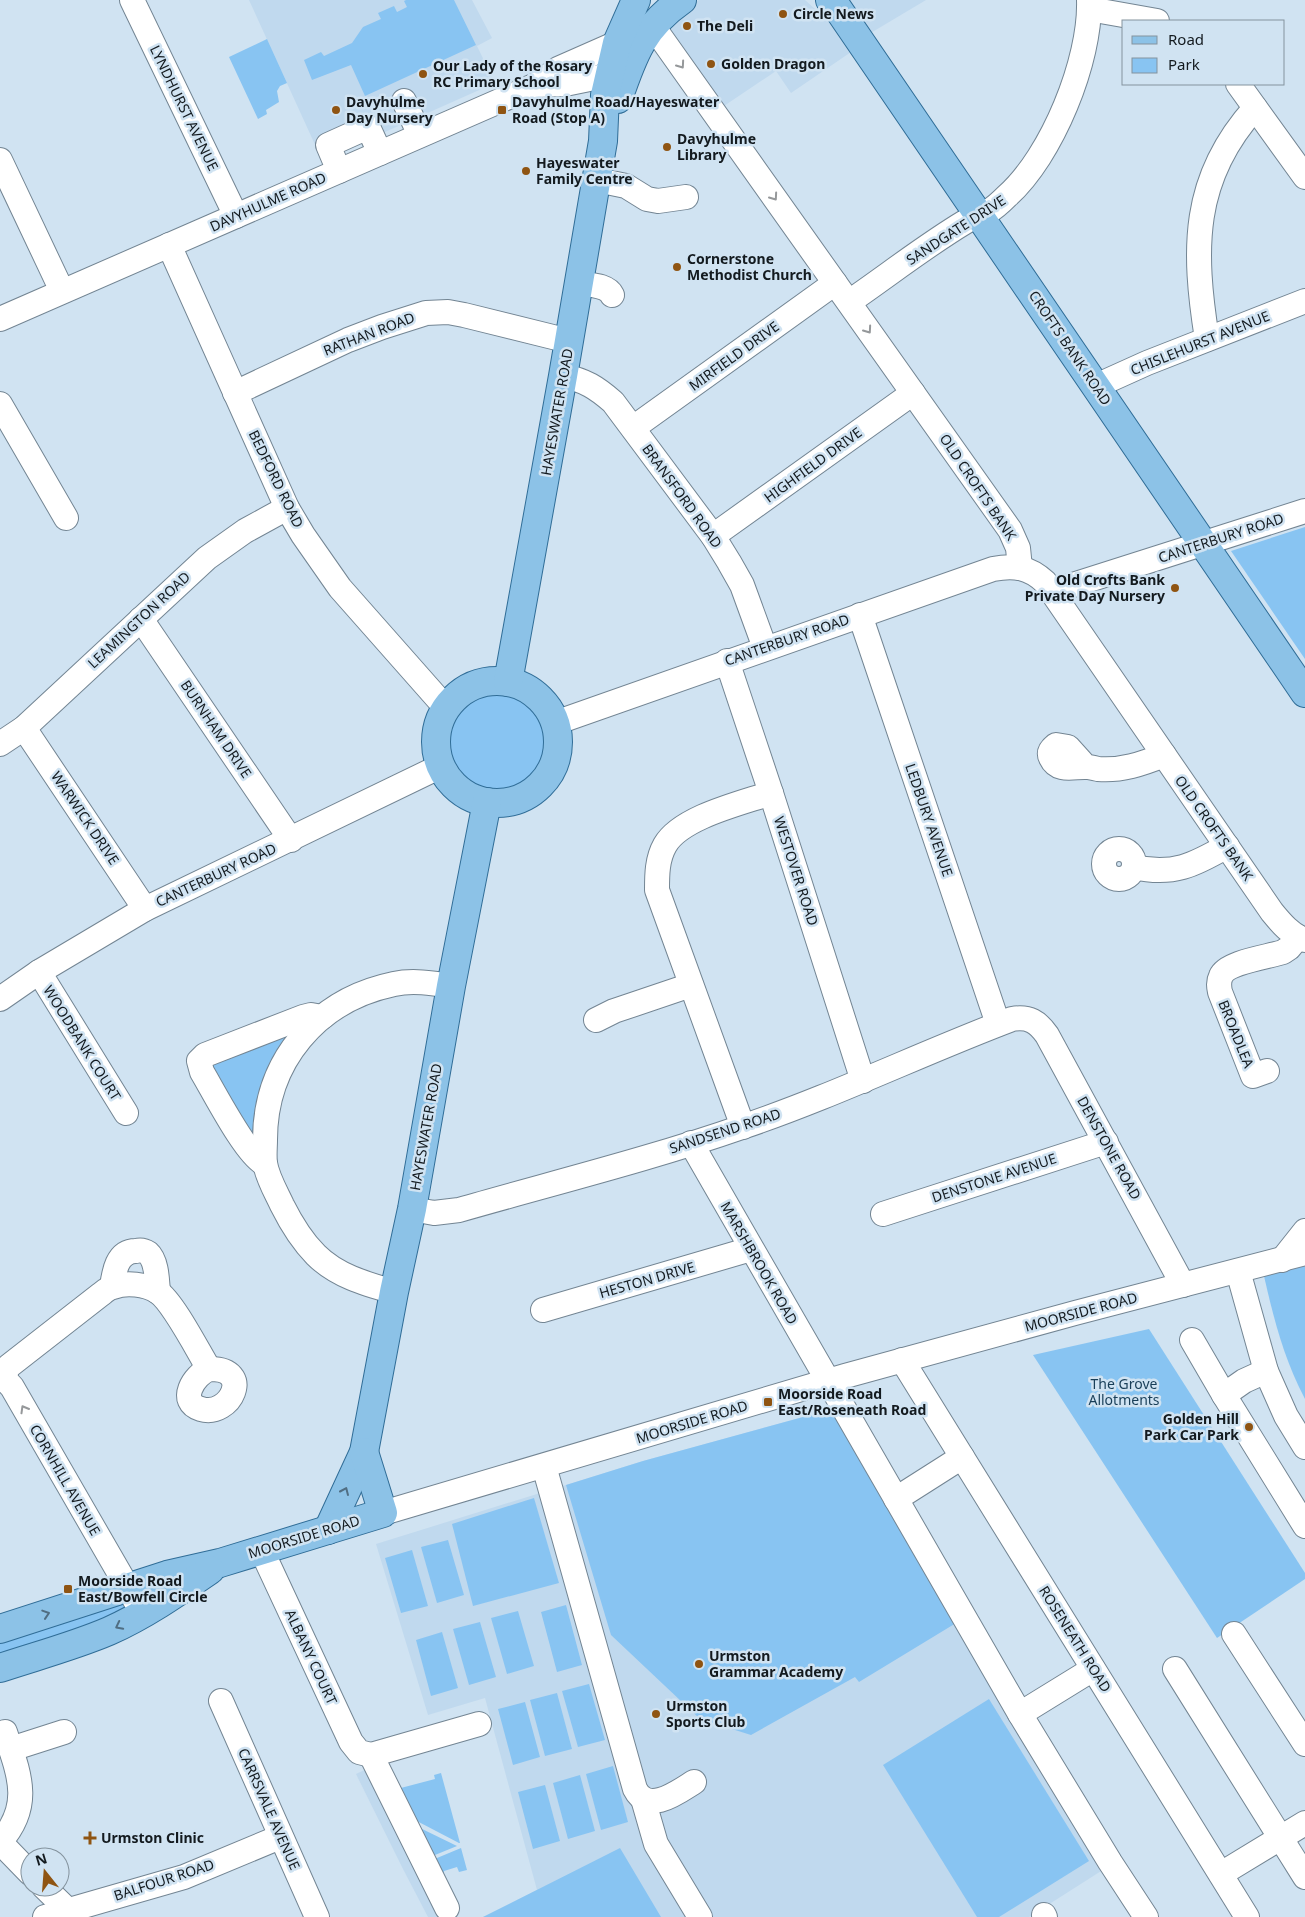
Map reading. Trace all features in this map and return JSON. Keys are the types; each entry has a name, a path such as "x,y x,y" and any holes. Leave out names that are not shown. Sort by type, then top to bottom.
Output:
{"main road":[{"name":"HAYESWATER ROAD","path":"620,71 617,43 636,0"},
{"name":"HAYESWATER ROAD","path":"508,682 597,180 603,141 605,95 652,25 664,13 682,0"},
{"name":"CROFTS BANK ROAD","path":"833,1 1305,693"},
{"path":"508,682 522,686 536,695 546,706 555,723 558,742 556,760 548,775 537,789 522,798 505,803 487,802 470,797 453,784 441,766 436,747 438,727 446,708 468,688 482,683 508,682"},
{"name":"HAYESWATER ROAD","path":"328,1530 364,1452 394,1292 412,1209 450,986 487,802"},
{"name":"HAYESWATER ROAD","path":"364,1452 383,1513"},
{"name":"MOORSIDE ROAD","path":"0,1629 167,1575 220,1563 383,1513"},
{"name":"MOORSIDE ROAD","path":"0,1668 109,1631 143,1614 220,1563"}],"street":[{"name":"LYNDHURST AVENUE","path":"132,0 236,216"},
{"path":"1089,4 1153,20"},
{"name":"SANDGATE DRIVE","path":"849,302 966,221 991,210 1009,195 1026,175 1056,128 1069,98 1084,43 1089,4"},
{"name":"OLD CROFTS BANK","path":"652,25 1010,530 1018,548 1020,568 1037,575 1051,592 1272,912 1302,938"},
{"path":"536,85 558,69 617,43"},
{"path":"536,85 565,84 620,71"},
{"name":"DAVYHULME ROAD","path":"0,319 536,85"},
{"path":"1239,85 1305,176"},
{"path":"404,101 420,136"},
{"path":"1207,339 1198,261 1199,228 1203,206 1218,159 1237,130 1255,108"},
{"path":"0,160 62,292"},
{"path":"597,180 626,186 647,199 658,201 686,197"},
{"name":"BEDFORD ROAD","path":"169,245 287,508 303,535 340,588 446,708"},
{"path":"579,283 610,290 612,295"},
{"name":"MIRFIELD DRIVE","path":"632,428 835,283"},
{"name":"CHISLEHURST AVENUE","path":"1096,386 1147,363 1305,301"},
{"name":"RATHAN ROAD","path":"234,393 382,326 426,314 448,312 464,315 569,341"},
{"name":"BRANSFORD ROAD","path":"563,376 588,382 613,402 713,536 742,586 764,648"},
{"name":"HIGHFIELD DRIVE","path":"713,536 913,393"},
{"path":"0,404 66,518"},
{"name":"LEAMINGTON ROAD","path":"8,735 141,619 207,558 225,544 265,519 287,508"},
{"name":"CANTERBURY ROAD","path":"1051,592 1305,511"},
{"name":"CANTERBURY ROAD","path":"555,723 993,569 1020,568"},
{"name":"LEDBURY AVENUE","path":"860,615 998,1024"},
{"name":"BURNHAM DRIVE","path":"141,619 291,840"},
{"name":"WESTOVER ROAD","path":"727,661 863,1081"},
{"name":"WARWICK DRIVE","path":"8,735 145,909"},
{"path":"1086,766 1099,769 1117,769 1139,765 1164,755"},
{"name":"CANTERBURY ROAD","path":"0,999 39,972 145,909 441,766"},
{"path":"743,1127 657,890 657,867 665,844 682,828 701,817 771,793"},
{"path":"1134,867 1150,871 1169,871 1187,867 1227,846"},
{"name":"BROADLEA","path":"1267,1071 1253,1076 1218,984 1221,975 1228,969 1283,952 1302,938"},
{"name":"WOODBANK COURT","path":"39,972 126,1113"},
{"path":"394,1292 359,1282 343,1275 316,1256 298,1234 265,1164 265,1125 270,1098 278,1074 300,1038 322,1016 349,999 395,983 425,982 450,986"},
{"path":"596,1020 614,1011 692,985"},
{"path":"265,1164 259,1162 247,1148 202,1072 200,1060 205,1055 288,1022 311,1015 322,1016"},
{"name":"SANDSEND ROAD","path":"412,1209 434,1213 459,1210 743,1127 863,1081 998,1024 1012,1019 1028,1018"},
{"name":"DENSTONE ROAD","path":"1028,1018 1035,1021 1047,1035 1183,1285"},
{"name":"DENSTONE AVENUE","path":"883,1214 1106,1142"},
{"name":"MARSHBROOK ROAD","path":"691,1143 750,1249 1020,1714 1146,1917"},
{"path":"1282,1260 1305,1231"},
{"name":"HESTON DRIVE","path":"543,1310 750,1249"},
{"path":"112,1287 118,1264 123,1255 140,1250 148,1253 154,1263 158,1292"},
{"name":"MOORSIDE ROAD","path":"383,1513 902,1360 1305,1253"},
{"path":"1238,1271 1266,1371 1286,1416 1305,1447"},
{"path":"5,1379 9,1366 112,1287 132,1284 158,1292 168,1303 209,1369"},
{"path":"1192,1340 1305,1526"},
{"name":"ROSENEATH ROAD","path":"902,1360 1247,1917"},
{"path":"1224,1395 1244,1381 1266,1371"},
{"name":"CORNHILL AVENUE","path":"5,1379 143,1614"},
{"path":"896,1499 962,1457"},
{"path":"544,1466 635,1789 643,1799 656,1844 700,1917"},
{"name":"ALBANY COURT","path":"261,1549 351,1742 359,1752 371,1754"},
{"path":"1234,1634 1305,1744"},
{"path":"1020,1714 1093,1669"},
{"path":"1175,1669 1305,1877"},
{"name":"CARRSVALE AVENUE","path":"221,1702 280,1837 318,1917"},
{"path":"448,1908 371,1754 479,1724"},
{"path":"20,1863 0,1842 10,1832 20,1811 20,1785 8,1740 64,1732"},
{"path":"643,1799 662,1800 694,1782"},
{"path":"1221,1874 1305,1823"},
{"name":"BALFOUR ROAD","path":"62,1915 184,1877 280,1837"},
{"path":"50,1897 62,1915"}],"shaded area":[{"name":"Our Lady of the Rosary RC Primary School","path":"249,0 472,0 492,38 477,46 495,83 322,160"},
{"path":"699,0 805,0 825,18 854,50 791,93 776,71 721,108 669,29 670,22"},
{"path":"849,0 926,0 869,34"},
{"name":"Urmston Grammar Academy","path":"836,1408 1109,1866 1029,1917 483,1917 537,1890 485,1698 428,1715 376,1544 643,1461"},
{"path":"381,1762 458,1917 428,1917 403,1869 356,1774"}],"green space":[{"path":"454,0 476,45 365,96 351,65 312,80 304,60 321,52 324,56 352,43 363,27 381,19 378,13 394,6 397,12 407,7 404,1"},
{"path":"267,39 287,83 280,86 277,91 279,102 266,110 267,114 258,119 229,57"},
{"path":"1305,527 1305,659 1231,551"},
{"path":"497,690 517,694 526,699 540,713 545,722 549,742 545,762 540,771 526,785 517,790 497,794 477,790 468,785 454,771 449,762 445,742 449,722 454,713 468,699 477,694"},
{"path":"291,1029 257,1143 210,1065"},
{"path":"1305,1266 1305,1399 1280,1339 1264,1276"},
{"name":"The Grove Allotments","path":"1149,1329 1305,1573 1305,1579 1217,1638 1033,1355"},
{"path":"836,1408 961,1620 859,1682 855,1677 751,1735 700,1719 611,1635 566,1485 643,1461"},
{"path":"534,1498 559,1583 473,1606 452,1524"},
{"path":"448,1540 464,1595 437,1603 421,1547"},
{"path":"412,1550 428,1606 401,1613 385,1558"},
{"path":"122,1598 129,1609 114,1619 0,1659 0,1639"},
{"path":"566,1605 582,1665 557,1672 541,1612"},
{"path":"518,1611 534,1666 507,1674 491,1618"},
{"path":"480,1622 496,1677 469,1685 453,1629"},
{"path":"442,1632 458,1688 431,1696 416,1640"},
{"path":"589,1684 605,1740 578,1747 562,1691"},
{"path":"557,1693 572,1749 545,1756 530,1700"},
{"path":"989,1699 1089,1861 999,1917 977,1917 883,1765"},
{"path":"525,1702 540,1757 513,1765 498,1709"},
{"path":"613,1766 628,1822 601,1830 586,1774"},
{"path":"441,1773 460,1843 413,1819 397,1789 435,1779 434,1775"},
{"path":"580,1775 595,1831 568,1839 553,1783"},
{"path":"545,1785 560,1841 533,1849 518,1792"},
{"path":"418,1827 457,1846 435,1855 430,1853"},
{"path":"461,1848 467,1870 459,1872 457,1867 444,1871 444,1874 440,1875 435,1862 437,1858"},
{"path":"620,1848 661,1917 483,1917"}],"place":[{"name":"Circle News","path":"783,14"},
{"name":"The Deli","path":"687,26"},
{"name":"Golden Dragon","path":"711,64"},
{"name":"Our Lady of the Rosary RC Primary School","path":"423,74"},
{"name":"Davyhulme Day Nursery","path":"336,110"},
{"name":"Davyhulme Road/Hayeswater Road (Stop A)","path":"502,110"},
{"name":"Davyhulme Library","path":"667,147"},
{"name":"Hayeswater Family Centre","path":"526,171"},
{"name":"Cornerstone Methodist Church","path":"677,267"},
{"name":"Old Crofts Bank Private Day Nursery","path":"1175,588"},
{"name":"Moorside Road East/Roseneath Road","path":"768,1402"},
{"name":"Golden Hill Park Car Park","path":"1249,1427"},
{"name":"Moorside Road East/Bowfell Circle","path":"68,1589"},
{"name":"Urmston Grammar Academy","path":"699,1664"},
{"name":"Urmston Sports Club","path":"656,1714"},
{"name":"Urmston Clinic","path":"90,1838"}]}
